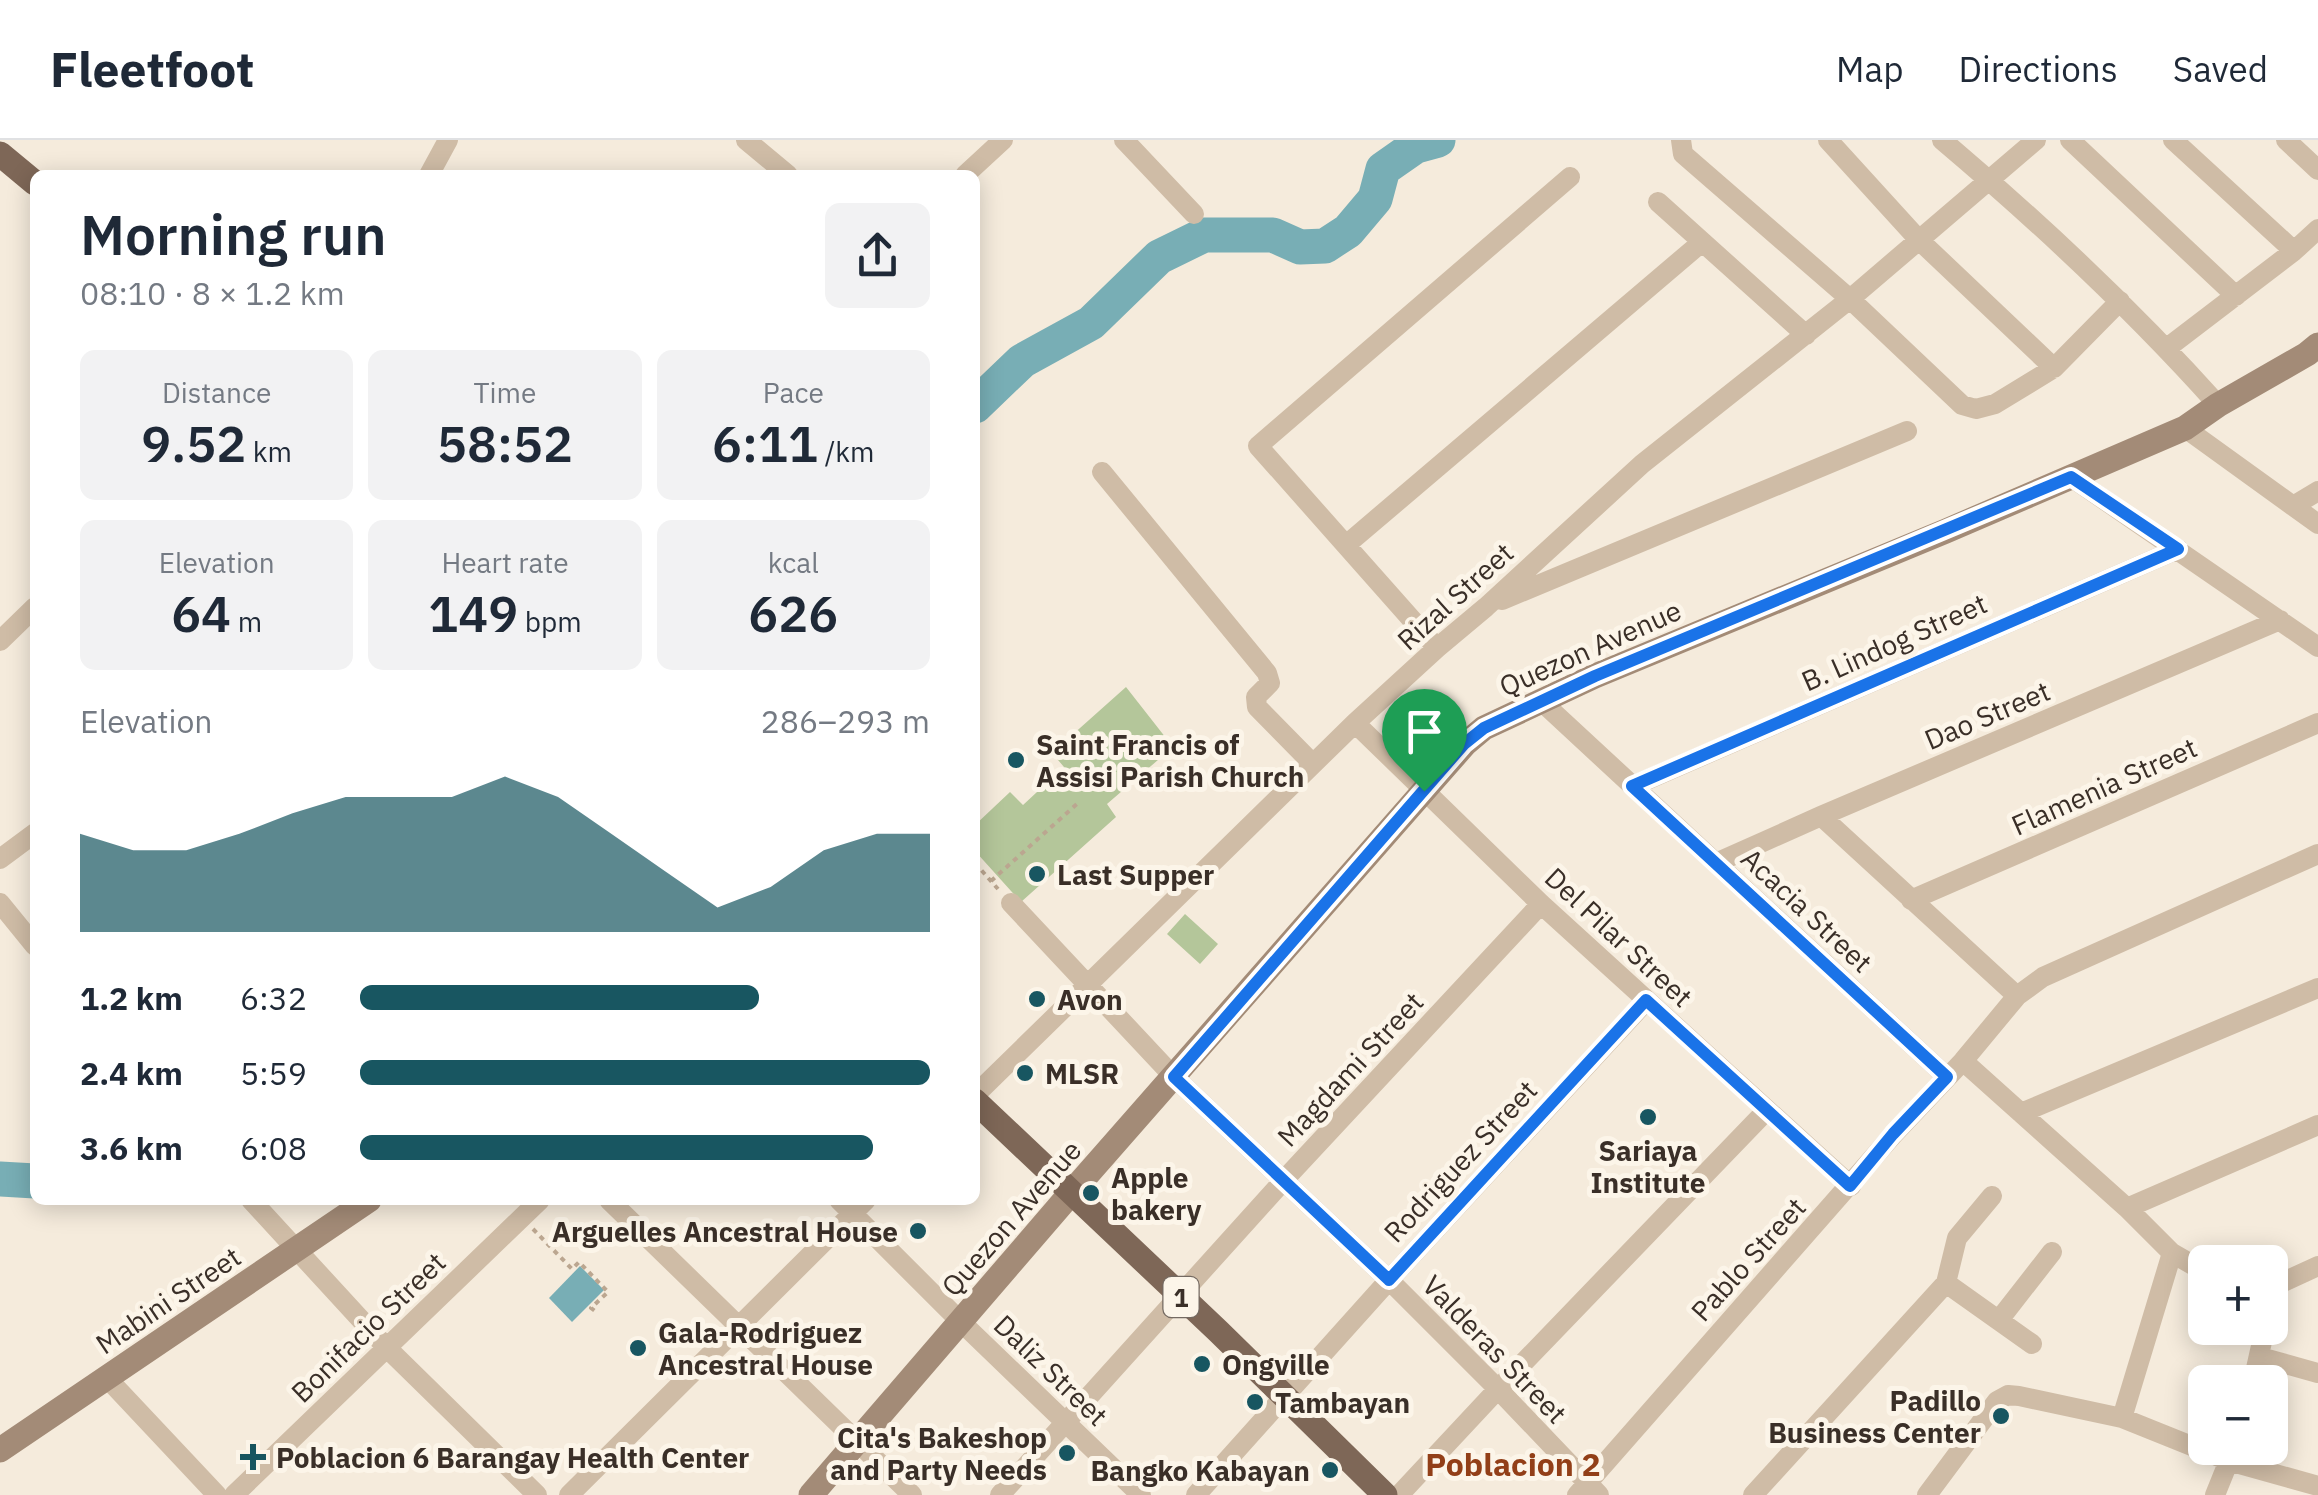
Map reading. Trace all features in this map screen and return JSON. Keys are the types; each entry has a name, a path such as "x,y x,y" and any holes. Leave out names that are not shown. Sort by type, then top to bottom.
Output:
{"main road":[{"path":"0,154 30,180"},
{"name":"1","path":"980,1103 1385,1495"}],"street":[{"path":"432,170 448,140"},
{"path":"746,140 782,170"},
{"path":"970,170 1002,140"},
{"path":"1828,140 1919,240 2054,368"},
{"path":"1942,140 2120,301 2218,405"},
{"name":"Rizal Street","path":"980,1093 1355,723 1437,648 1642,464 1850,299 2036,140"},
{"path":"2070,140 2236,296"},
{"path":"2173,140 2294,251"},
{"path":"2286,140 2318,170"},
{"path":"1130,142 1194,214"},
{"path":"1682,147 1962,405 1976,410 1995,404 2054,368 2120,301"},
{"path":"1437,648 1258,446 1570,177"},
{"path":"1658,202 1811,330"},
{"path":"2168,348 2318,229"},
{"path":"1346,545 1702,242"},
{"name":"Quezon Avenue","path":"811,1495 1464,744 1484,728 1595,676 2185,428 2318,345"},
{"path":"2185,428 2318,524"},
{"path":"1486,607 1907,431"},
{"path":"1102,472 1267,673 1270,684 1256,698 1257,706 1313,764"},
{"path":"2071,477 2318,647"},
{"path":"2292,506 2318,491"},
{"name":"B. Lindog Street","path":"1632,786 2178,549"},
{"path":"0,642 30,613"},
{"name":"Dao Street","path":"1716,863 2280,620"},
{"name":"Acacia Street","path":"1541,702 1947,1077"},
{"name":"Del Pilar Street","path":"1355,723 1541,904 1850,1186"},
{"name":"Flamenia Street","path":"1912,900 2318,723"},
{"path":"1821,816 2017,996"},
{"path":"0,859 30,836"},
{"name":"Pablo Street","path":"1588,1491 1664,1393 2017,996 2043,978 2318,854"},
{"path":"0,903 30,940"},
{"name":"Valderas Street","path":"1011,904 1174,1077 1498,1388 1588,1491"},
{"name":"Magdami Street","path":"1000,1495 1284,1180 1541,904"},
{"path":"2021,1113 2318,988"},
{"name":"Rodriguez Street","path":"1196,1495 1646,1000"},
{"path":"1963,1061 2172,1253 2188,1262"},
{"path":"1399,1495 1767,1110"},
{"path":"2126,1208 2318,1125"},
{"path":"1753,1495 1946,1283 1958,1238 1992,1196"},
{"path":"256,1205 386,1347 537,1495"},
{"name":"Mabini Street","path":"0,1450 362,1205"},
{"name":"Bonifacio Street","path":"234,1495 535,1205"},
{"path":"614,1205 912,1495"},
{"path":"569,1495 738,1327 852,1205"},
{"name":"Daliz Street","path":"854,1205 960,1322 1141,1495"},
{"path":"1999,1320 2052,1252"},
{"path":"2122,1418 2172,1253"},
{"path":"2288,1280 2318,1266"},
{"path":"1946,1283 2032,1344"},
{"path":"2258,1365 2262,1345"},
{"path":"2260,1357 2318,1372"},
{"path":"106,1378 217,1495"},
{"path":"1927,1495 1997,1401 2008,1396 2122,1418 2188,1440"},
{"path":"2216,1495 2228,1465"},
{"path":"2262,1465 2318,1486"}],"path":[{"path":"991,881 1078,803"},
{"path":"980,869 1011,904"},
{"path":"533,1229 572,1269 579,1262 608,1292 591,1308 595,1311"}],"green space":[{"path":"1126,687 1173,747 1107,804 1116,817 1021,902 980,857 980,820 1010,792 1023,805 1064,767 1052,753"},
{"path":"1185,914 1218,944 1200,964 1167,934"}],"water":[{"path":"580,1266 604,1290 572,1322 549,1298"}],"waterway":[{"path":"980,401 1022,361 1091,323 1159,257 1204,235 1273,235 1300,247 1325,246 1348,231 1375,199 1383,169 1416,146 1438,140"},
{"path":"0,1179 30,1181"}],"place":[{"name":"Saint Francis of Assisi Parish Church","path":"1016,760"},
{"name":"Last Supper","path":"1037,874"},
{"name":"Avon","path":"1037,999"},
{"name":"MLSR","path":"1025,1073"},
{"name":"Sariaya Institute","path":"1648,1117"},
{"name":"Apple bakery","path":"1091,1193"},
{"name":"Arguelles Ancestral House","path":"918,1231"},
{"name":"Gala-Rodriguez Ancestral House","path":"638,1348"},
{"name":"Ongville","path":"1202,1364"},
{"name":"Tambayan","path":"1255,1402"},
{"name":"Padillo Business Center","path":"2001,1416"},
{"name":"Cita's Bakeshop and Party Needs","path":"1067,1453"},
{"name":"Poblacion 6 Barangay Health Center","path":"253,1457"},
{"name":"Bangko Kabayan","path":"1330,1470"}],"district":[{"name":"Poblacion 2","path":"1513,1464"}],"route":[{"path":"2071,477 2178,549 1632,786 1947,1077 1850,1186 1646,1000 1389,1280 1174,1077 1424,791 1464,744 1484,728 1595,676 2071,477"}]}
